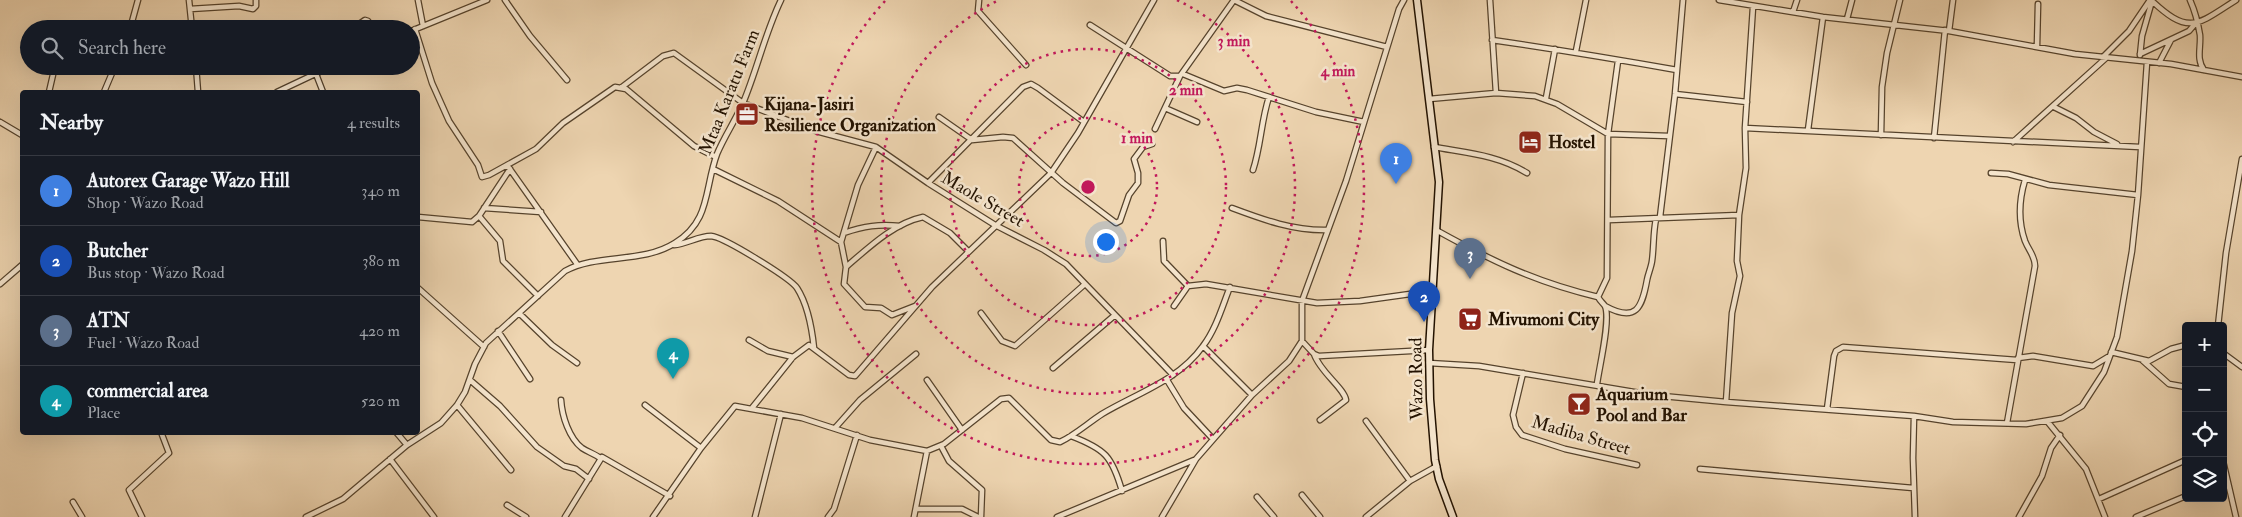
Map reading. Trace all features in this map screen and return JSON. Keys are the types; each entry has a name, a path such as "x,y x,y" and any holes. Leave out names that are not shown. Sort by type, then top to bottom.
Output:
{"main road":[{"name":"Wazo Road","path":"1417,0 1439,182 1429,350 1430,399 1437,466 1453,517"}],"street":[{"path":"132,20 138,0"},
{"path":"189,0 191,20"},
{"path":"190,9 239,6 254,9 256,0"},
{"path":"418,0 423,26"},
{"path":"420,27 487,0"},
{"path":"505,0 530,36 567,80"},
{"name":"Mtaa Karatu Farm","path":"306,517 343,499 407,445 441,423 457,405 484,347 498,331 520,314 565,271 577,264 630,257 673,245 698,221 704,210 716,157 743,103 781,0"},
{"path":"979,0 978,11 1026,64"},
{"path":"752,408 804,346 809,345 814,348 854,377 932,287 995,225 1039,187 1051,172 1084,122 1154,0"},
{"path":"1155,129 1182,75 1234,0 1266,16 1387,47"},
{"path":"1162,517 1196,459 1252,395 1289,361 1302,340 1302,301 1364,122 1399,9 1404,0"},
{"path":"1490,0 1496,92"},
{"path":"1576,51 1586,0"},
{"path":"1436,230 1483,257 1535,280 1598,298 1605,306 1618,312 1632,312 1639,308 1644,300 1652,262 1675,94 1683,0"},
{"path":"1719,0 1735,1 1793,12 1947,31 2105,58 2159,63 2241,76"},
{"path":"1793,12 1797,0"},
{"path":"1847,19 1852,0"},
{"path":"1881,135 1882,87 1893,25 1900,0"},
{"path":"1934,138 1947,31 1953,0"},
{"path":"2151,0 2172,18 2188,25 2196,24"},
{"path":"2140,62 2142,36 2151,0"},
{"path":"2013,142 2054,107 2105,58 2134,25 2151,0"},
{"path":"2190,0 2200,51 2198,59 2204,70"},
{"path":"2140,54 2189,31 2196,24 2236,0"},
{"path":"2037,46 2038,4"},
{"path":"1726,402 1732,313 1735,290 1740,276 1737,261 1739,215 1746,168 1746,102 1754,6"},
{"path":"1808,130 1823,16"},
{"path":"1090,24 1170,76 1182,75 1224,91 1237,88 1316,112 1364,122"},
{"path":"2159,63 2172,39"},
{"path":"1492,40 1576,51 1618,61 1677,70"},
{"path":"1546,98 1555,49"},
{"path":"420,50 432,83 446,113 478,165 480,175 485,177 509,167 536,149 563,123 592,100 612,88 622,87 701,151 716,157"},
{"name":"Maole Street","path":"622,87 663,56 674,53 743,103 816,131 876,147 928,184 995,225 1044,250 1066,264 1173,375"},
{"path":"1598,298 1608,278 1608,134 1618,61"},
{"path":"1429,363 1479,366 1597,384 1652,395 1914,416 1953,422 2026,424 2068,415 2082,406 2104,372 2117,337 2132,251 2138,195 2146,62"},
{"path":"50,90 54,75"},
{"path":"105,90 111,75"},
{"path":"197,75 198,90"},
{"path":"281,90 314,75"},
{"path":"316,75 322,90"},
{"path":"928,184 969,139 1018,92 1031,84 1084,122"},
{"path":"1429,99 1496,92 1546,98 1608,134 1669,136"},
{"path":"1675,94 1746,102"},
{"path":"1253,170 1258,157 1261,127 1269,97"},
{"path":"2054,107 2076,118 2094,132 2117,145"},
{"path":"1165,108 1197,122"},
{"path":"939,117 969,139 1014,138 1051,172 1116,223 1120,221 1129,194 1138,183 1138,173 1134,159 1142,146 1152,144"},
{"path":"0,122 20,134"},
{"path":"1745,128 2140,147"},
{"path":"876,147 858,185 841,242 846,267 844,284 865,307 881,308 892,315 918,305"},
{"path":"1434,147 1480,154 1500,160 1527,174"},
{"path":"2218,322 2224,268 2242,159"},
{"path":"420,216 472,222 479,216 509,167"},
{"path":"509,167 577,264"},
{"path":"713,169 778,202 841,242"},
{"path":"1991,173 2008,174 2025,180 2138,195"},
{"path":"2007,423 2035,259 2026,242 2021,226 2021,193 2025,180"},
{"path":"484,208 541,212"},
{"path":"1232,208 1305,230 1328,230"},
{"path":"1609,220 1739,215"},
{"path":"479,216 500,241 503,261 538,296"},
{"path":"846,267 884,236 901,226 923,217 950,233 968,251"},
{"path":"844,233 863,226 879,224 901,226"},
{"path":"673,245 686,244 700,237 716,237 735,245 784,277 797,289 802,299 812,331 814,348"},
{"path":"1163,241 1164,261 1188,286"},
{"path":"0,284 20,267"},
{"path":"981,312 1002,341 1008,346 1015,346 1085,284"},
{"path":"1174,306 1188,286 1206,284 1317,304 1410,294 1432,297"},
{"path":"654,517 701,448 735,406 781,414 857,435 927,451 941,446 1006,398 1009,398 1051,440 1060,442 1101,415 1173,375 1203,346 1218,318 1230,287"},
{"path":"420,290 484,347"},
{"path":"1597,384 1599,361 1606,335 1605,306"},
{"path":"520,314 552,345 577,363"},
{"path":"1053,368 1115,315"},
{"path":"498,331 530,378"},
{"path":"749,340 768,350 793,357"},
{"path":"1302,340 1314,354 1321,369 1344,394 1346,400 1320,420"},
{"path":"1203,346 1252,395"},
{"path":"1827,409 1834,356 1836,351 1843,347 2017,359 2033,356 2093,366 2110,354 2154,360 2171,349 2182,346"},
{"path":"1314,354 1319,356 1429,350"},
{"path":"835,428 860,400 916,354"},
{"path":"2227,356 2242,367"},
{"path":"2141,359 2169,384 2182,386"},
{"name":"Madiba Street","path":"1523,373 1513,415 1516,427 1522,434 1566,448 1637,465"},
{"path":"470,380 500,406 537,447 564,466 576,469 589,479"},
{"path":"927,380 962,430"},
{"path":"1166,380 1184,408 1213,439"},
{"path":"561,400 564,419 581,447 600,458 605,458 670,496"},
{"path":"457,405 511,470"},
{"path":"645,405 701,448"},
{"path":"755,517 781,414"},
{"path":"1914,416 1913,488 1916,517"},
{"path":"1366,421 1410,481"},
{"path":"2047,421 2086,470 2105,517"},
{"path":"142,517 129,490 169,453 162,435"},
{"path":"399,435 407,445"},
{"path":"828,517 834,509 857,435"},
{"path":"2019,517 2042,476 2051,448 2060,435"},
{"path":"1071,436 1089,442 1104,453 1116,469 1122,491"},
{"path":"916,509 962,509 980,517 982,490 949,461 941,446"},
{"path":"914,517 927,451"},
{"path":"565,517 600,458"},
{"path":"390,459 434,517"},
{"path":"1057,517 1196,459"},
{"path":"2099,499 2182,462"},
{"path":"1366,517 1410,481 1437,466"},
{"path":"1700,469 1913,488"},
{"path":"2227,474 2236,517"},
{"path":"1302,495 1320,517"},
{"path":"1258,497 1274,517"},
{"path":"2136,517 2182,498"},
{"path":"74,502 82,517"},
{"path":"508,505 526,517"}],"place":[{"name":"Kijana-Jasiri Resilience Organization","path":"747,114"},
{"name":"Hostel","path":"1530,142"},
{"name":"Autorex Garage Wazo Hill","path":"1396,184"},
{"name":"ATN","path":"1470,279"},
{"name":"Mivumoni City","path":"1470,319"},
{"name":"Butcher","path":"1424,322"},
{"name":"commercial area","path":"673,379"},
{"name":"Aquarium Pool and Bar","path":"1579,404"}]}
